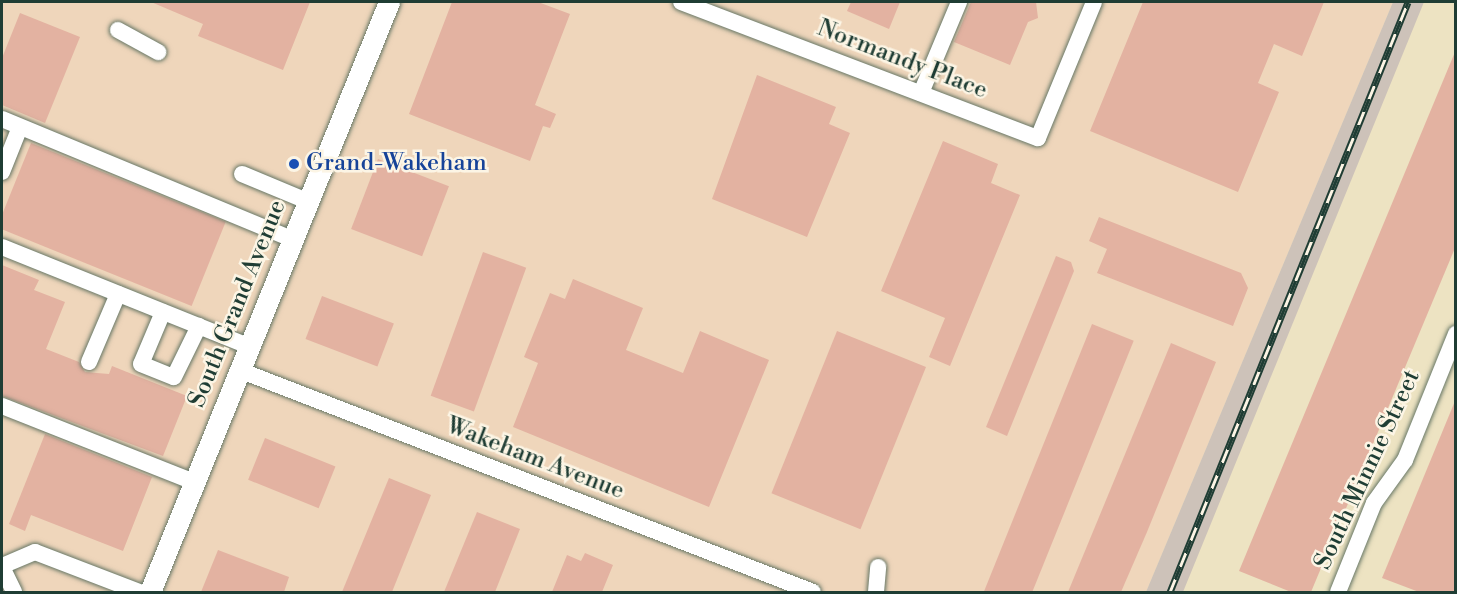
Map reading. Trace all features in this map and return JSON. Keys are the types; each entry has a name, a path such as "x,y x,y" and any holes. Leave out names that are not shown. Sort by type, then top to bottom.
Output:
{"main road":[{"name":"South Grand Avenue","path":"150,592 389,2"}],"street":[{"name":"Normandy Place","path":"681,2 1038,138 1094,2"},
{"path":"921,93 959,2"},
{"path":"118,30 158,52"},
{"path":"2,119 292,239"},
{"path":"2,172 20,127"},
{"path":"242,174 307,201"},
{"path":"2,247 248,346"},
{"path":"89,362 118,294"},
{"path":"162,312 141,364 174,377 199,326"},
{"name":"South Minnie Street","path":"1338,592 1374,503 1405,460 1455,334"},
{"name":"Wakeham Avenue","path":"239,370 813,592"},
{"path":"2,406 194,482"},
{"path":"14,592 2,566 36,552 139,592"},
{"path":"876,592 878,567"}],"shaded area":[{"path":"2,2 1393,2 1146,592 2,592"},
{"path":"1393,2 1424,2 1183,592 1146,592"}],"building":[{"path":"151,2 310,2 283,70 198,36 203,24"},
{"path":"452,2 538,2 570,14 535,105 556,114 550,128 543,126 530,161 409,114"},
{"path":"851,2 900,2 889,29 847,11"},
{"path":"971,2 1036,2 1038,18 1028,22 1010,65 954,42"},
{"path":"1143,2 1324,2 1302,56 1274,44 1258,83 1279,92 1238,192 1090,131"},
{"path":"20,13 80,37 45,123 2,105 2,58"},
{"path":"1455,52 1455,248 1311,592 1291,592 1239,571"},
{"path":"757,75 836,107 829,124 850,133 807,237 712,199"},
{"path":"943,141 998,164 991,183 1020,195 950,366 929,357 945,318 881,291"},
{"path":"31,143 226,222 192,306 2,229 2,215"},
{"path":"378,159 449,186 422,256 351,229"},
{"path":"1099,217 1241,273 1248,288 1233,326 1097,273 1107,249 1089,241"},
{"path":"483,252 526,268 474,412 431,396"},
{"path":"1056,256 1071,262 1074,271 1007,436 986,427"},
{"path":"2,265 39,280 34,290 65,302 46,349 79,362 85,372 109,374 112,366 187,396 163,456 2,396"},
{"path":"573,279 643,308 626,350 683,373 700,331 769,360 709,507 513,427 538,363 524,357 550,293 565,299"},
{"path":"322,296 394,324 377,367 306,339"},
{"path":"1092,324 1134,341 1032,592 984,592"},
{"path":"837,331 926,367 860,529 771,493"},
{"path":"1171,343 1216,362 1147,532 1121,592 1068,592"},
{"path":"1455,401 1455,592 1419,592 1382,578"},
{"path":"45,434 152,477 123,551 31,515 25,531 9,524"},
{"path":"265,438 335,466 319,508 248,480"},
{"path":"389,478 431,495 392,592 342,592"},
{"path":"477,512 520,529 495,592 444,592"},
{"path":"218,550 289,577 284,592 201,592"},
{"path":"585,553 613,565 602,592 552,592 567,555 581,561"}],"railway":[{"path":"1170,592 1408,2"}],"place":[{"name":"Grand-Wakeham","path":"294,164"}]}
